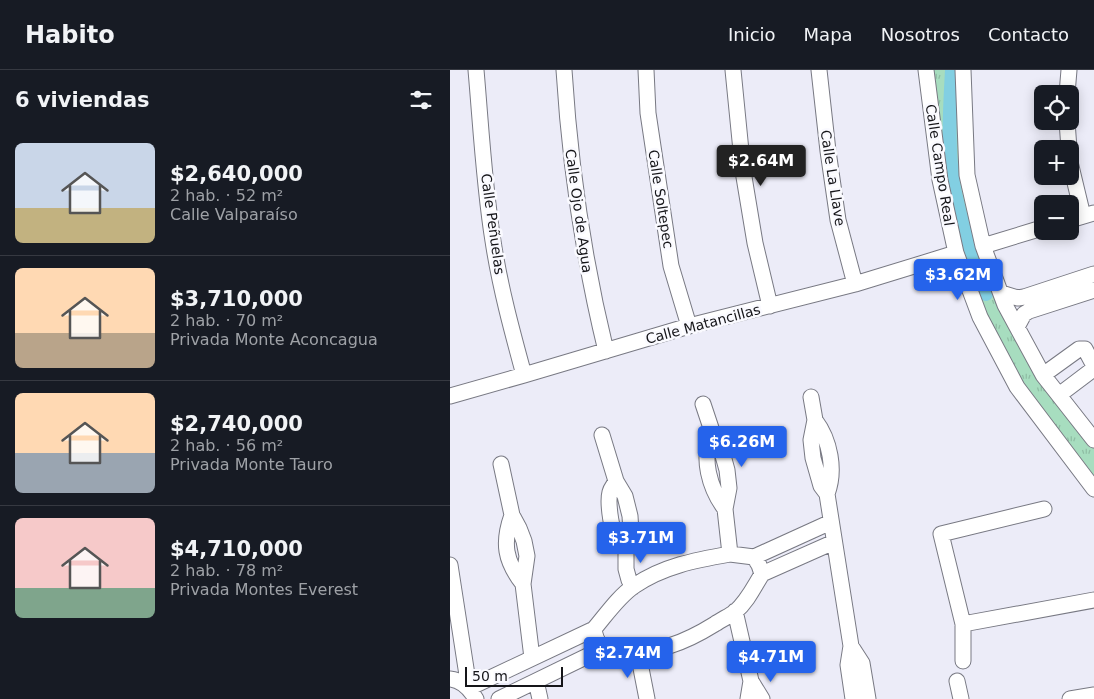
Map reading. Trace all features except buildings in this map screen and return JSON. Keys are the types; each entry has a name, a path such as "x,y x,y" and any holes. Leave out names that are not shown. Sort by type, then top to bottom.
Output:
{"street":[{"name":"Calle Peñuelas","path":"476,70 493,241 509,319 524,375"},
{"name":"Calle Ojo de Agua","path":"564,70 568,134 579,219 592,291 606,351"},
{"name":"Calle Soltepec","path":"646,70 648,113 671,266 689,326"},
{"path":"733,70 743,171 755,243 770,306"},
{"name":"Calle La Llave","path":"819,70 838,220 855,284"},
{"name":"Calle Campo Real","path":"926,70 940,180 956,253 980,317 1017,387 1094,489"},
{"name":"Calle Campo Real","path":"964,70 967,175 984,246 1001,293 1043,375 1094,440"},
{"path":"1068,85 1069,70"},
{"path":"1075,185 1082,217"},
{"path":"984,246 1034,230"},
{"name":"Calle Matancillas","path":"450,396 689,326 855,284 956,253"},
{"path":"1001,293 1018,298 1063,291 1092,283"},
{"path":"1017,327 1024,314 1063,291"},
{"path":"1043,375 1079,349 1085,350 1093,364 1092,370 1059,395"},
{"path":"811,398 815,420 825,438 829,454 831,474 827,494 851,646 848,665 854,699"},
{"path":"703,404 714,434 708,443 709,472 714,491 725,509 730,554"},
{"path":"602,435 616,482 610,490 611,519 619,545 626,549 627,575 633,587"},
{"path":"501,464 512,515 507,529 508,559 514,573 524,584 532,658"},
{"path":"963,661 963,624 941,534 1044,509"},
{"path":"472,694 532,658 594,629 610,609 633,587 662,571 694,560 730,554 754,557 831,522"},
{"path":"499,699 604,648 638,653 667,647 694,637 735,611 751,593 762,574 834,542"},
{"path":"754,557 762,574"},
{"path":"450,565 472,694"},
{"path":"963,624 1094,600"},
{"path":"735,611 751,681 762,699"},
{"path":"594,629 596,638 604,648"},
{"path":"851,646 862,663 868,699"},
{"path":"638,653 647,699"},
{"path":"450,679 456,680 472,694"},
{"path":"536,681 540,699"},
{"path":"748,699 751,681"},
{"path":"958,681 961,699"},
{"path":"1070,699 1094,695"}],"green space":[{"path":"926,70 963,70 967,175 1005,305 1094,440 1094,489 1017,387 956,253"}],"waterway":[{"path":"952,70 950,144 954,188 972,255 986,294"}]}
